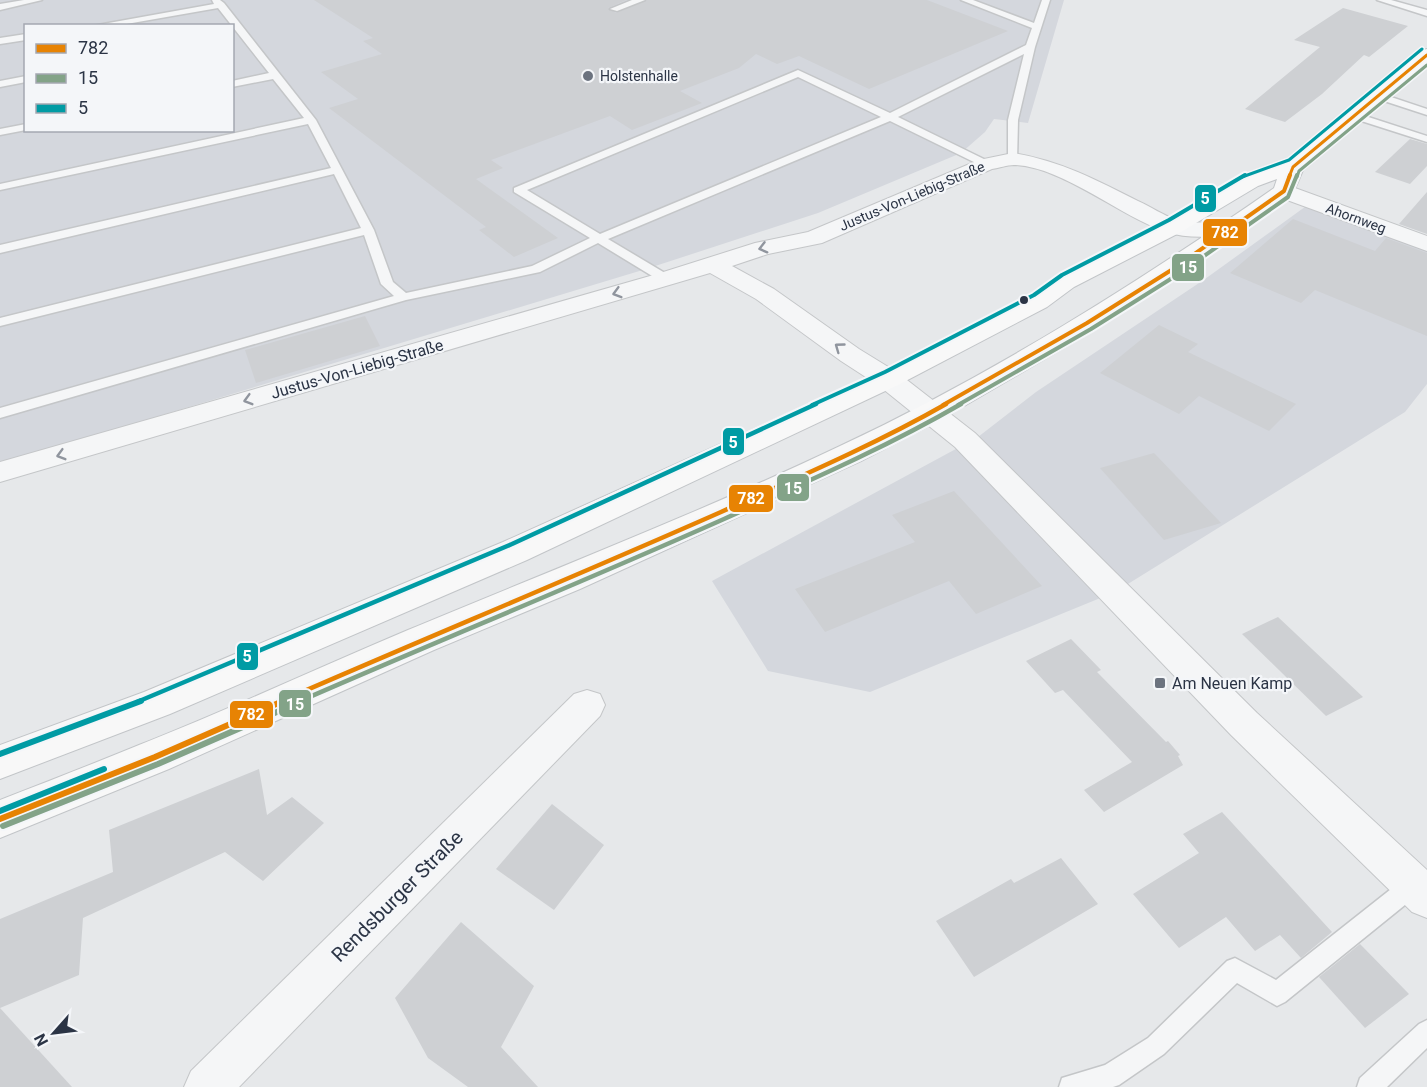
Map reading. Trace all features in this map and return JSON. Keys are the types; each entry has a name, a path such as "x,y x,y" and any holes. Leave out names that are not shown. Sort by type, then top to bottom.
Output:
{"main road":[{"path":"0,762 157,703 515,551 888,379 975,334 1065,282 1173,227 1250,181 1293,167 1427,56"},
{"path":"0,819 155,757 421,640 568,580 850,454 932,412 1087,323 1173,269 1284,191 1293,167"}],"street":[{"name":"Justus-Von-Liebig-Straße","path":"0,472 714,265 763,248 814,238 986,164 1013,159 1040,163 1173,227"},
{"name":"Ahornweg","path":"1284,191 1427,244"},
{"path":"1173,227 1205,229 1237,226"},
{"path":"1173,227 1182,237 1173,269"},
{"path":"714,265 765,294 932,412 983,458 1244,724 1420,892"},
{"name":"Rendsburger Straße","path":"207,1087 587,705"}],"lane":[{"path":"0,7 38,0"},
{"path":"614,9 641,0"},
{"path":"965,0 1037,27"},
{"path":"1013,159 1013,120 1030,47 1046,0"},
{"path":"1381,0 1427,13"},
{"path":"106,24 218,2 311,120 368,230 387,284 404,297"},
{"path":"0,41 24,37"},
{"path":"234,41 247,38"},
{"path":"0,413 404,297 536,269 598,239 890,117 1030,47"},
{"path":"666,279 518,190 798,74 986,164"},
{"path":"234,84 276,75"},
{"path":"0,84 24,79"},
{"path":"1379,96 1427,112"},
{"path":"1356,116 1427,139"},
{"path":"0,187 311,120"},
{"path":"0,132 24,127"},
{"path":"0,249 338,170"},
{"path":"0,322 368,230"},
{"path":"1071,1087 1110,1076 1156,1046 1234,969 1276,994 1420,892"},
{"path":"1369,1087 1427,1032"}],"shaded area":[{"path":"0,0 1064,0 1028,123 994,119 985,132 961,153 818,213 646,269 0,464"},
{"path":"1309,204 1427,245 1427,384 1405,412 1115,592 870,692 768,671 712,581 978,437 1036,392 1205,279"}],"building":[{"path":"314,0 626,0 608,8 616,13 647,0 927,0 1008,31 869,89 799,56 777,64 756,54 739,68 680,91 702,103 632,130 610,116 491,160 503,168 476,179 558,238 514,257 479,230 486,227 329,108 358,99 321,72 382,54 363,41 373,38"},
{"path":"1343,8 1408,26 1369,57 1364,55 1322,94 1285,122 1245,109 1320,47 1294,40"},
{"path":"1410,139 1427,144 1427,166 1410,184 1375,172"},
{"path":"1427,192 1427,234 1399,224"},
{"path":"1293,219 1375,251 1386,238 1427,253 1427,336 1315,290 1301,303 1230,273"},
{"path":"365,316 380,346 256,383 245,350"},
{"path":"1159,325 1198,344 1188,352 1296,404 1269,431 1199,396 1179,414 1100,373"},
{"path":"1154,453 1221,523 1164,540 1100,468"},
{"path":"954,491 1042,586 976,614 949,581 825,632 795,589 915,542 892,515"},
{"path":"1278,617 1363,697 1326,716 1242,634"},
{"path":"1071,639 1101,670 1097,672 1166,742 1168,741 1180,755 1178,756 1183,765 1104,812 1084,790 1132,762 1063,690 1055,693 1026,661"},
{"path":"259,769 267,815 292,797 324,823 263,881 225,852 83,918 79,975 0,1008 0,919 113,872 109,830"},
{"path":"552,804 604,845 554,910 496,869"},
{"path":"1222,812 1332,932 1301,958 1280,935 1255,951 1226,917 1179,948 1133,894 1199,853 1183,834"},
{"path":"1061,858 1098,904 974,977 936,921 1011,879 1014,883"},
{"path":"461,922 534,986 501,1047 538,1087 468,1087 428,1058 395,998"},
{"path":"1360,944 1409,994 1365,1028 1319,977"},
{"path":"0,1008 72,1087 0,1087"}],"transit line":[{"name":"5","path":"0,754 154,696 512,544 885,372 1034,295 1062,275 1169,220 1247,174 1289,160 1422,49"},
{"name":"782","path":"0,819 155,757 421,640 568,580 850,454 932,412 1087,323 1173,269 1284,191 1293,167 1427,55"},
{"name":"15","path":"3,826 158,764 424,647 571,587 853,461 935,419 1091,329 1177,275 1288,197 1299,171 1427,65"},
{"name":"5","path":"0,811 104,769"}],"place":[{"name":"Holstenhalle","path":"588,76"},
{"name":"Am Neuen Kamp","path":"1160,683"}]}
